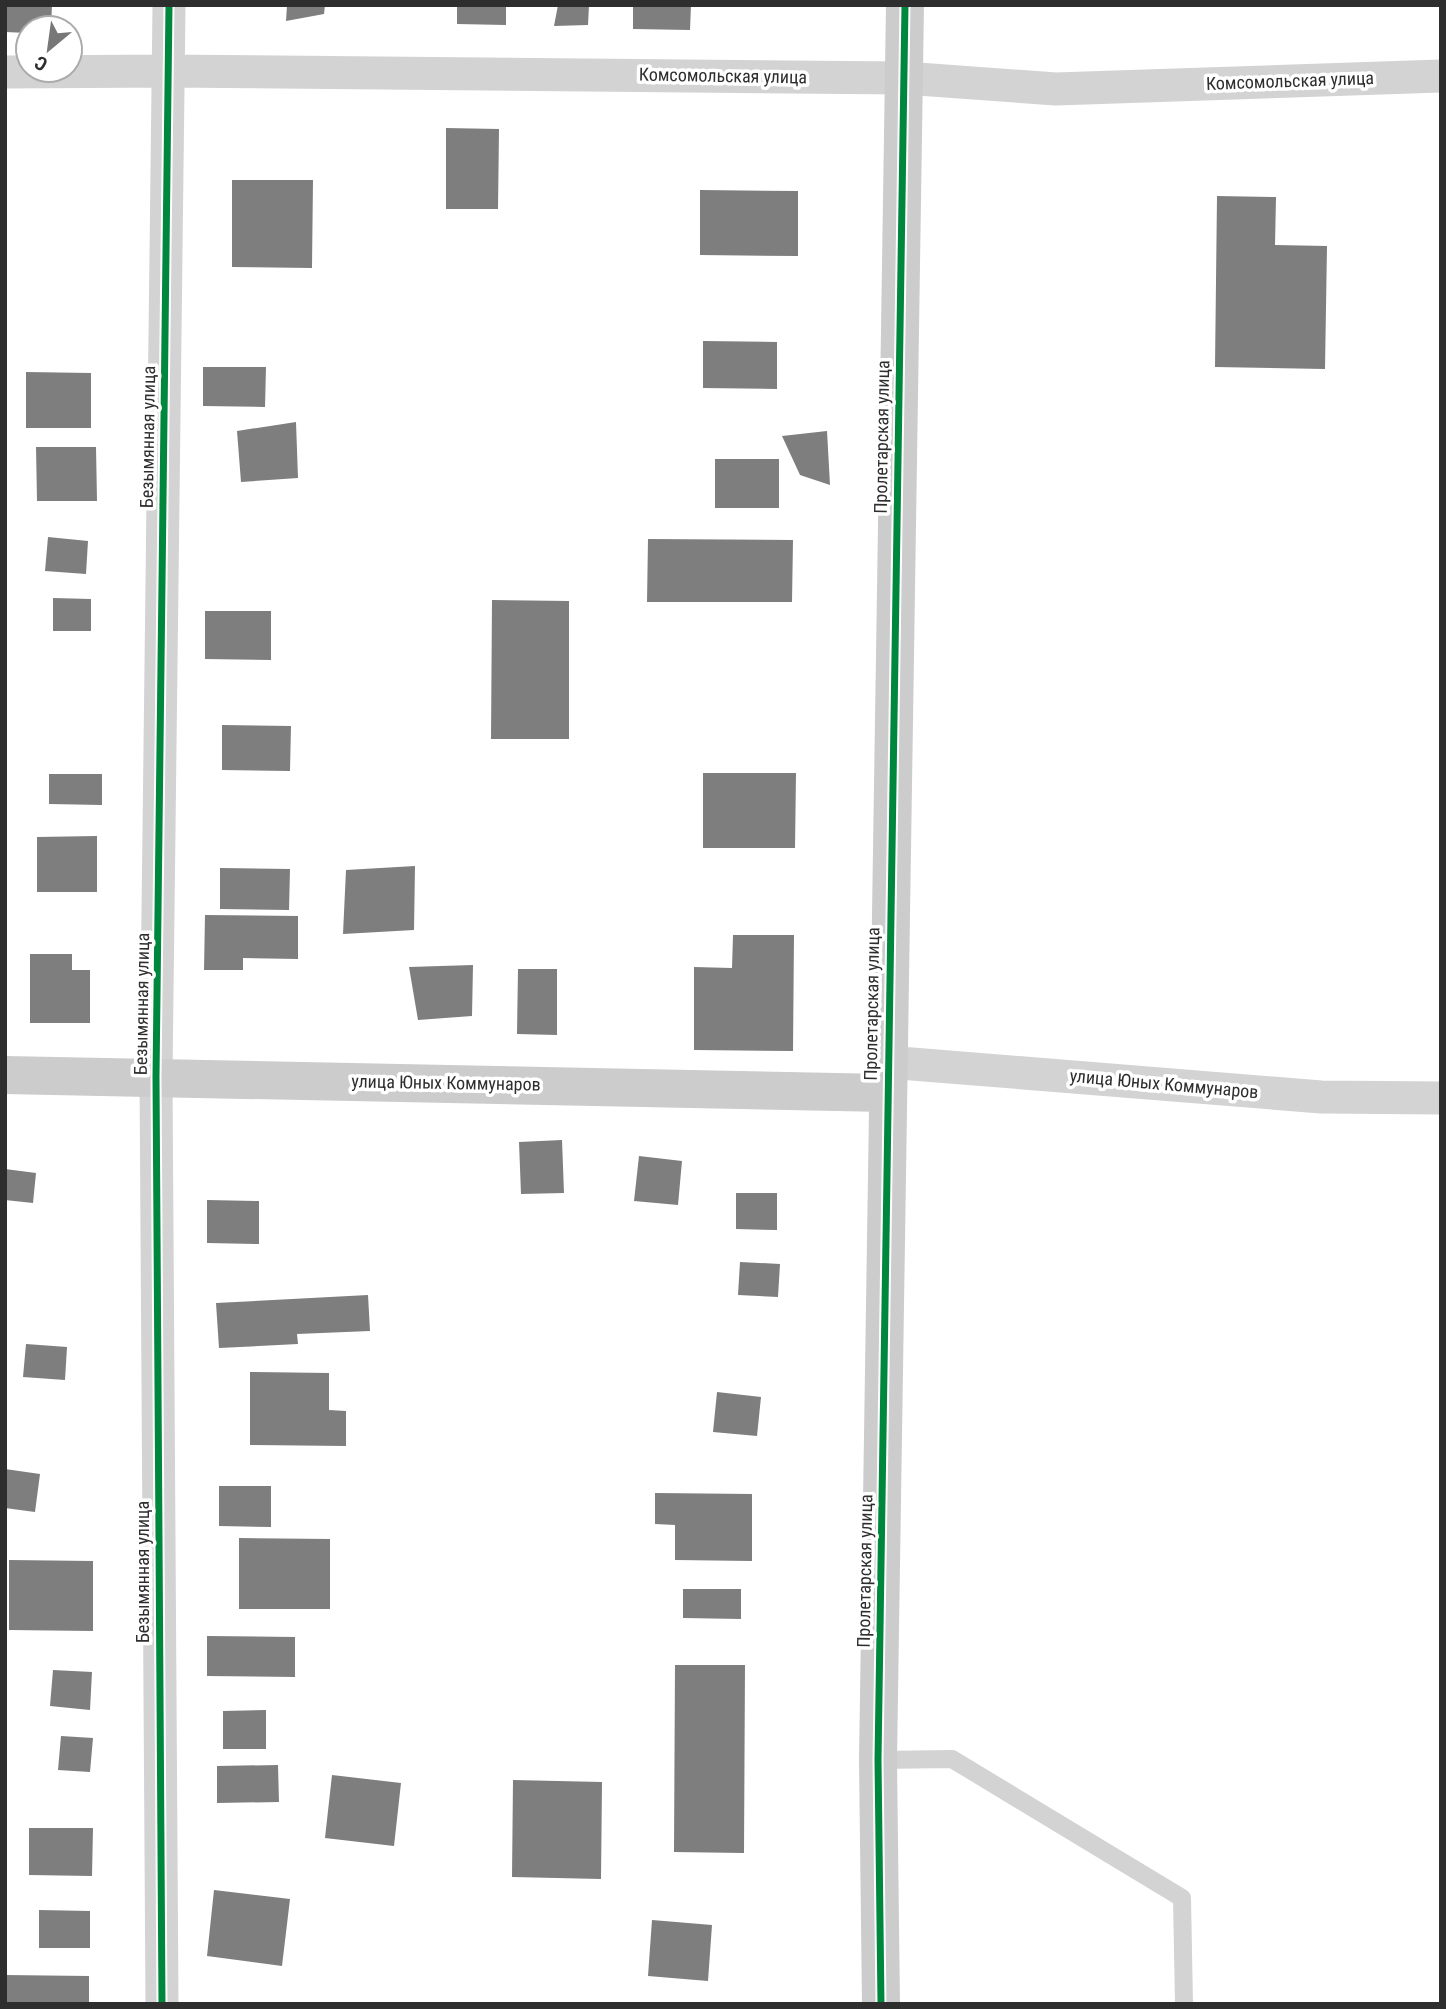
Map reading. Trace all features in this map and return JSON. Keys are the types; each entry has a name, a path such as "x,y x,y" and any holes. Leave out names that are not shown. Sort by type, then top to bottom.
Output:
{"street":[{"name":"Безымянная улица","path":"162,2004 156,1077 169,5"},
{"name":"Пролетарская улица","path":"881,2004 878,1760 905,5"},
{"name":"Комсомольская улица","path":"5,72 904,78 1056,89 1441,76"},
{"name":"улица Юных Коммунаров","path":"5,1074 156,1077 887,1077 1321,1097 1441,1098"}],"lane":[{"path":"878,1760 952,1759 1182,1898 1184,2004"}],"building":[{"path":"5,5 52,5 52,14 14,14 14,32 5,32"},
{"path":"287,5 325,5 324,14 286,21"},
{"path":"457,5 506,5 506,25 457,24"},
{"path":"558,5 589,5 588,25 554,26"},
{"path":"633,5 691,5 690,30 633,29"},
{"path":"446,128 499,129 498,209 446,209"},
{"path":"232,180 313,180 312,268 232,267"},
{"path":"700,190 798,191 798,256 700,255"},
{"path":"1217,196 1276,197 1275,245 1327,246 1325,369 1215,367"},
{"path":"703,341 777,342 777,389 703,388"},
{"path":"203,367 266,367 265,407 203,406"},
{"path":"26,372 91,373 91,428 26,428"},
{"path":"296,422 298,478 241,482 237,431"},
{"path":"827,431 830,485 800,475 782,436"},
{"path":"36,447 96,447 97,501 37,501"},
{"path":"715,459 779,459 779,508 715,508"},
{"path":"48,537 88,541 86,574 45,571"},
{"path":"648,539 793,540 792,602 647,602"},
{"path":"53,598 91,599 91,631 53,631"},
{"path":"492,600 569,601 569,739 491,739"},
{"path":"205,611 271,611 271,660 205,659"},
{"path":"222,725 291,726 290,771 222,770"},
{"path":"703,773 796,773 795,848 703,848"},
{"path":"49,774 102,774 102,805 49,804"},
{"path":"97,836 97,892 37,892 37,837"},
{"path":"415,866 414,930 343,934 346,870"},
{"path":"220,868 290,869 289,910 220,909"},
{"path":"205,915 298,916 298,959 243,958 243,970 204,970"},
{"path":"733,935 794,935 793,1051 694,1050 694,967 732,968"},
{"path":"30,954 72,954 72,970 90,970 90,1023 30,1023"},
{"path":"473,965 472,1016 418,1020 409,967"},
{"path":"518,969 557,969 557,1035 517,1034"},
{"path":"562,1140 564,1193 521,1194 519,1142"},
{"path":"639,1156 682,1161 678,1205 634,1201"},
{"path":"5,1169 36,1173 33,1203 5,1200"},
{"path":"736,1193 777,1193 777,1230 736,1229"},
{"path":"207,1200 259,1201 259,1244 207,1243"},
{"path":"740,1262 780,1264 778,1297 738,1295"},
{"path":"368,1295 370,1331 297,1334 298,1344 219,1348 216,1303"},
{"path":"26,1344 67,1347 65,1380 23,1377"},
{"path":"250,1372 329,1373 329,1410 346,1411 346,1446 250,1445"},
{"path":"717,1392 761,1397 757,1436 713,1432"},
{"path":"5,1469 40,1474 35,1512 5,1508"},
{"path":"219,1486 271,1486 271,1527 219,1526"},
{"path":"655,1493 752,1494 752,1561 675,1560 675,1525 655,1524"},
{"path":"239,1538 330,1539 330,1609 239,1609"},
{"path":"9,1560 93,1561 93,1631 9,1630"},
{"path":"683,1589 741,1589 741,1619 683,1618"},
{"path":"207,1636 295,1637 295,1677 207,1676"},
{"path":"675,1665 745,1665 744,1853 674,1852"},
{"path":"53,1670 92,1672 90,1710 50,1706"},
{"path":"266,1710 266,1749 223,1749 223,1711"},
{"path":"61,1736 93,1738 90,1772 58,1770"},
{"path":"278,1765 279,1802 217,1803 217,1766"},
{"path":"332,1775 401,1783 394,1846 325,1838"},
{"path":"513,1780 602,1782 601,1879 512,1877"},
{"path":"29,1828 93,1828 92,1876 29,1875"},
{"path":"214,1890 290,1899 282,1966 207,1956"},
{"path":"39,1910 90,1911 90,1948 39,1948"},
{"path":"652,1920 712,1925 708,1981 648,1976"},
{"path":"5,1975 89,1976 89,2004 5,2004"}],"cycle path":[{"path":"162,2004 156,1077 169,5"},
{"path":"881,2004 878,1760 905,5"}]}
